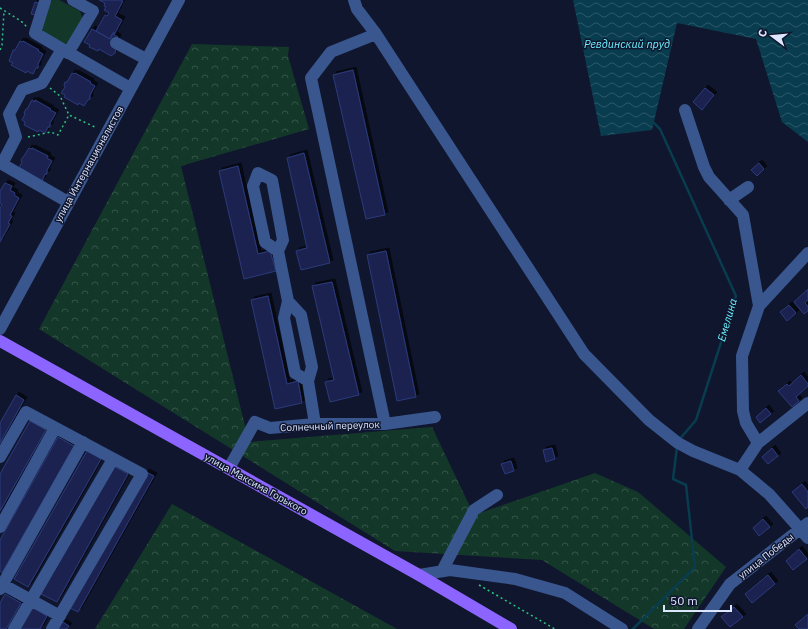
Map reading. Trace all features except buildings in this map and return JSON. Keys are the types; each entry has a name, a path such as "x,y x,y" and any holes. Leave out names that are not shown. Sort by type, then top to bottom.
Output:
{"main road":[{"name":"улица Максима Горького","path":"0,341 229,468 512,629"}],"street":[{"path":"68,202 2,164 16,137 9,114 22,90 42,83 93,11 73,0"},
{"name":"улица Интернационалистов","path":"0,328 179,0"},
{"path":"354,0 357,9 376,34 584,354 649,420 678,443 693,451 740,470 768,494 805,530"},
{"path":"46,1 34,24 65,51 130,88"},
{"path":"376,34 331,52 311,78 385,424"},
{"path":"116,43 146,59"},
{"path":"685,110 704,167 709,177 743,215 759,306"},
{"path":"278,251 265,242 253,186 258,173 272,180 283,240 278,251 288,301 284,318 295,373 308,381"},
{"path":"729,200 748,187"},
{"path":"758,443 746,423 744,411 742,356 759,306 808,253"},
{"path":"288,301 301,315 312,367 308,381 315,424"},
{"path":"740,470 758,443 808,403"},
{"path":"0,457 26,412 142,474 52,629"},
{"name":"Солнечный переулок","path":"229,468 255,422 270,428 315,424 385,424 435,417"},
{"path":"0,527 55,428"},
{"path":"60,616 1,586 83,442"},
{"path":"14,629 113,459"},
{"path":"442,571 474,510 497,495"},
{"name":"улица Победы","path":"698,629 730,584 805,530"},
{"path":"419,575 450,570 515,579 565,594 622,629"}],"path":[{"path":"0,8 21,21 28,28 34,24"},
{"path":"0,50 2,45 4,10"},
{"path":"42,83 60,96 69,115 106,132"},
{"path":"28,137 51,132 58,135 69,115"},
{"path":"476,583 555,629"}],"green space":[{"path":"48,0 59,0 80,11 83,19 66,45 40,30"},
{"path":"192,44 289,47 288,56 309,129 181,166 249,442 432,427 474,515 595,473 638,492 726,567 684,629 654,629 542,560 395,551 39,329"},
{"path":"172,504 397,629 95,629"}],"water":[{"name":"Ревдинский пруд","path":"573,0 808,0 808,142 782,122 756,39 677,23 652,130 601,136"}],"waterway":[{"name":"Емелина","path":"652,121 660,129 736,296 696,420 679,440"},
{"name":"Емелина","path":"633,629 695,567 686,485 673,479 677,447"}]}
